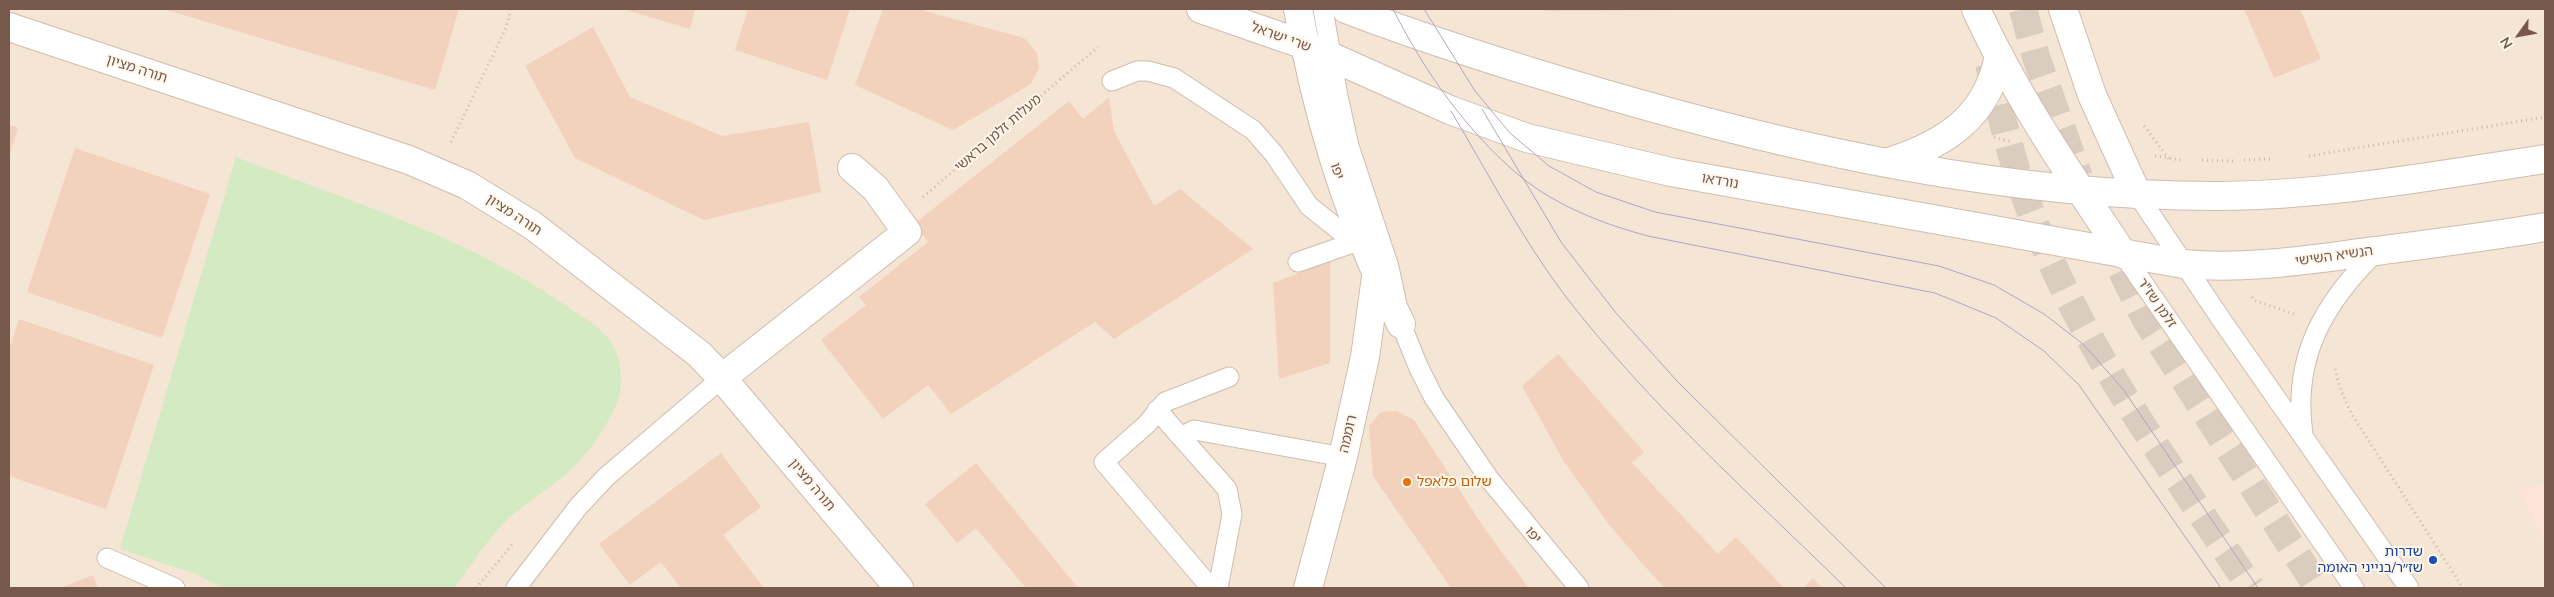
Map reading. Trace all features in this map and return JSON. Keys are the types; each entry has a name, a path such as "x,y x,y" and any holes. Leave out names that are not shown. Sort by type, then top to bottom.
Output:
{"street":[{"name":"שרי ישראל","path":"1201,9 1305,45 1331,56"},
{"name":"יפו","path":"1298,9 1330,152 1376,277 1401,324"},
{"path":"1346,9 1445,45 1705,122 1889,163 1993,181 2137,194 2222,196 2310,191 2373,184 2545,159"},
{"name":"זלמן שז\"ר","path":"1976,9 1999,55 2052,145 2123,254"},
{"path":"2063,9 2092,95 2129,152 2137,194"},
{"name":"תורה מציון","path":"9,27 360,142 467,185 532,225 699,354 722,378 899,588"},
{"path":"1889,163 1944,140 1968,120 1991,84 1999,55"},
{"name":"נורדאו","path":"1331,56 1492,127 1537,140 1672,172 2123,254"},
{"path":"722,378 907,232 875,188 852,168"},
{"name":"הנשיא השישי","path":"2123,254 2183,264 2255,266 2545,227"},
{"name":"רוממה","path":"1308,588 1343,457 1365,357 1376,277"}],"lane":[{"name":"יפו","path":"1323,9 1349,146 1390,267 1401,324 1434,398 1458,436 1526,526 1579,588"},
{"path":"1112,80 1137,71 1148,71 1174,78 1252,130 1274,154 1309,206 1340,230 1361,240"},
{"path":"2137,194 2183,264 2410,588"},
{"path":"1298,262 1361,240"},
{"path":"2304,437 2300,414 2301,393 2307,358 2314,333 2338,293 2378,250"},
{"name":"זלמן שז\"ר","path":"2123,254 2354,588"},
{"path":"1211,588 1104,462 1147,424 1165,402 1229,377"},
{"path":"516,588 568,520 606,477 722,378"},
{"path":"1157,410 1227,489 1232,514 1218,588"},
{"path":"1181,437 1194,430 1343,457"},
{"path":"108,558 175,588"}],"path":[{"path":"436,172 506,28 511,9"},
{"name":"מעלות זלמן בראשי","path":"898,219 1098,47"},
{"path":"2304,157 2545,117"},
{"path":"1968,120 1983,132 2003,141 2052,145"},
{"path":"2129,152 2190,160"},
{"path":"2199,160 2278,159"},
{"path":"2335,360 2340,388 2351,413 2462,588"}],"shaded area":[{"path":"9,9 2545,9 2545,588 9,588"},
{"path":"2545,484 2545,546 2518,490"}],"green space":[{"path":"236,157 407,222 491,261 531,283 587,320 598,328 612,344 618,357 621,371 620,393 597,439 567,473 517,511 502,525 487,542 454,588 222,588 196,574 120,549"}],"building":[{"path":"163,9 459,9 435,90"},
{"path":"623,9 695,9 690,29"},
{"path":"748,9 850,9 827,80 735,50"},
{"path":"883,9 917,9 1024,38 1037,53 1039,68 1031,84 953,130 855,85"},
{"path":"1545,9 1685,9 1685,10 1545,11"},
{"path":"2244,9 2300,9 2321,59 2274,78"},
{"path":"593,27 630,97 722,136 809,122 821,192 704,220 575,158 525,66"},
{"path":"1109,97 1114,131 1154,206 1180,189 1253,249 1114,339 1095,322 951,414 928,385 883,419 821,340 866,305 859,297 928,242 914,224 1069,101 1083,119"},
{"path":"9,125 18,128 9,156"},
{"path":"75,148 210,194 162,338 27,292"},
{"path":"1330,261 1330,363 1279,379 1273,283"},
{"path":"19,319 154,365 106,509 9,476 9,350"},
{"path":"1558,354 1644,452 1632,463 1718,554 1736,537 1782,586 1780,588 1665,588 1656,579 1610,526 1563,460 1522,386"},
{"path":"1397,411 1414,420 1486,531 1529,588 1451,588 1373,476 1369,426 1381,412"},
{"path":"721,453 761,507 723,535 764,588 681,588 661,562 630,585 599,544"},
{"path":"976,463 1078,588 1026,588 976,528 957,543 925,504"},
{"path":"93,575 98,588 60,588"},
{"path":"1813,578 1822,588 1803,588"}],"tunnel":[{"path":"2023,9 2036,57 2079,177"},
{"path":"1989,64 2020,182 2047,251 2071,302 2126,400 2251,588"},
{"path":"2103,233 2146,320 2318,588"}],"tram line":[{"path":"1393,9 1418,55 1465,120 1501,159 1521,177 1565,205 1614,226 1648,236 1935,293 1996,318 2044,351 2079,385 2221,588"},
{"path":"1424,9 1475,91 1510,133 1549,166 1596,192 1655,212 1939,266 1994,285 2044,314 2083,344 2123,389 2258,588"},
{"path":"1482,109 1561,242 1616,313 1677,381 1886,588"},
{"path":"1451,111 1550,275 1598,336 1665,411 1846,588"}],"place":[{"name":"שלום פלאפל","path":"1407,482"},
{"name":"שדרות שז״ר/בנייני האומה","path":"2433,560"}]}
